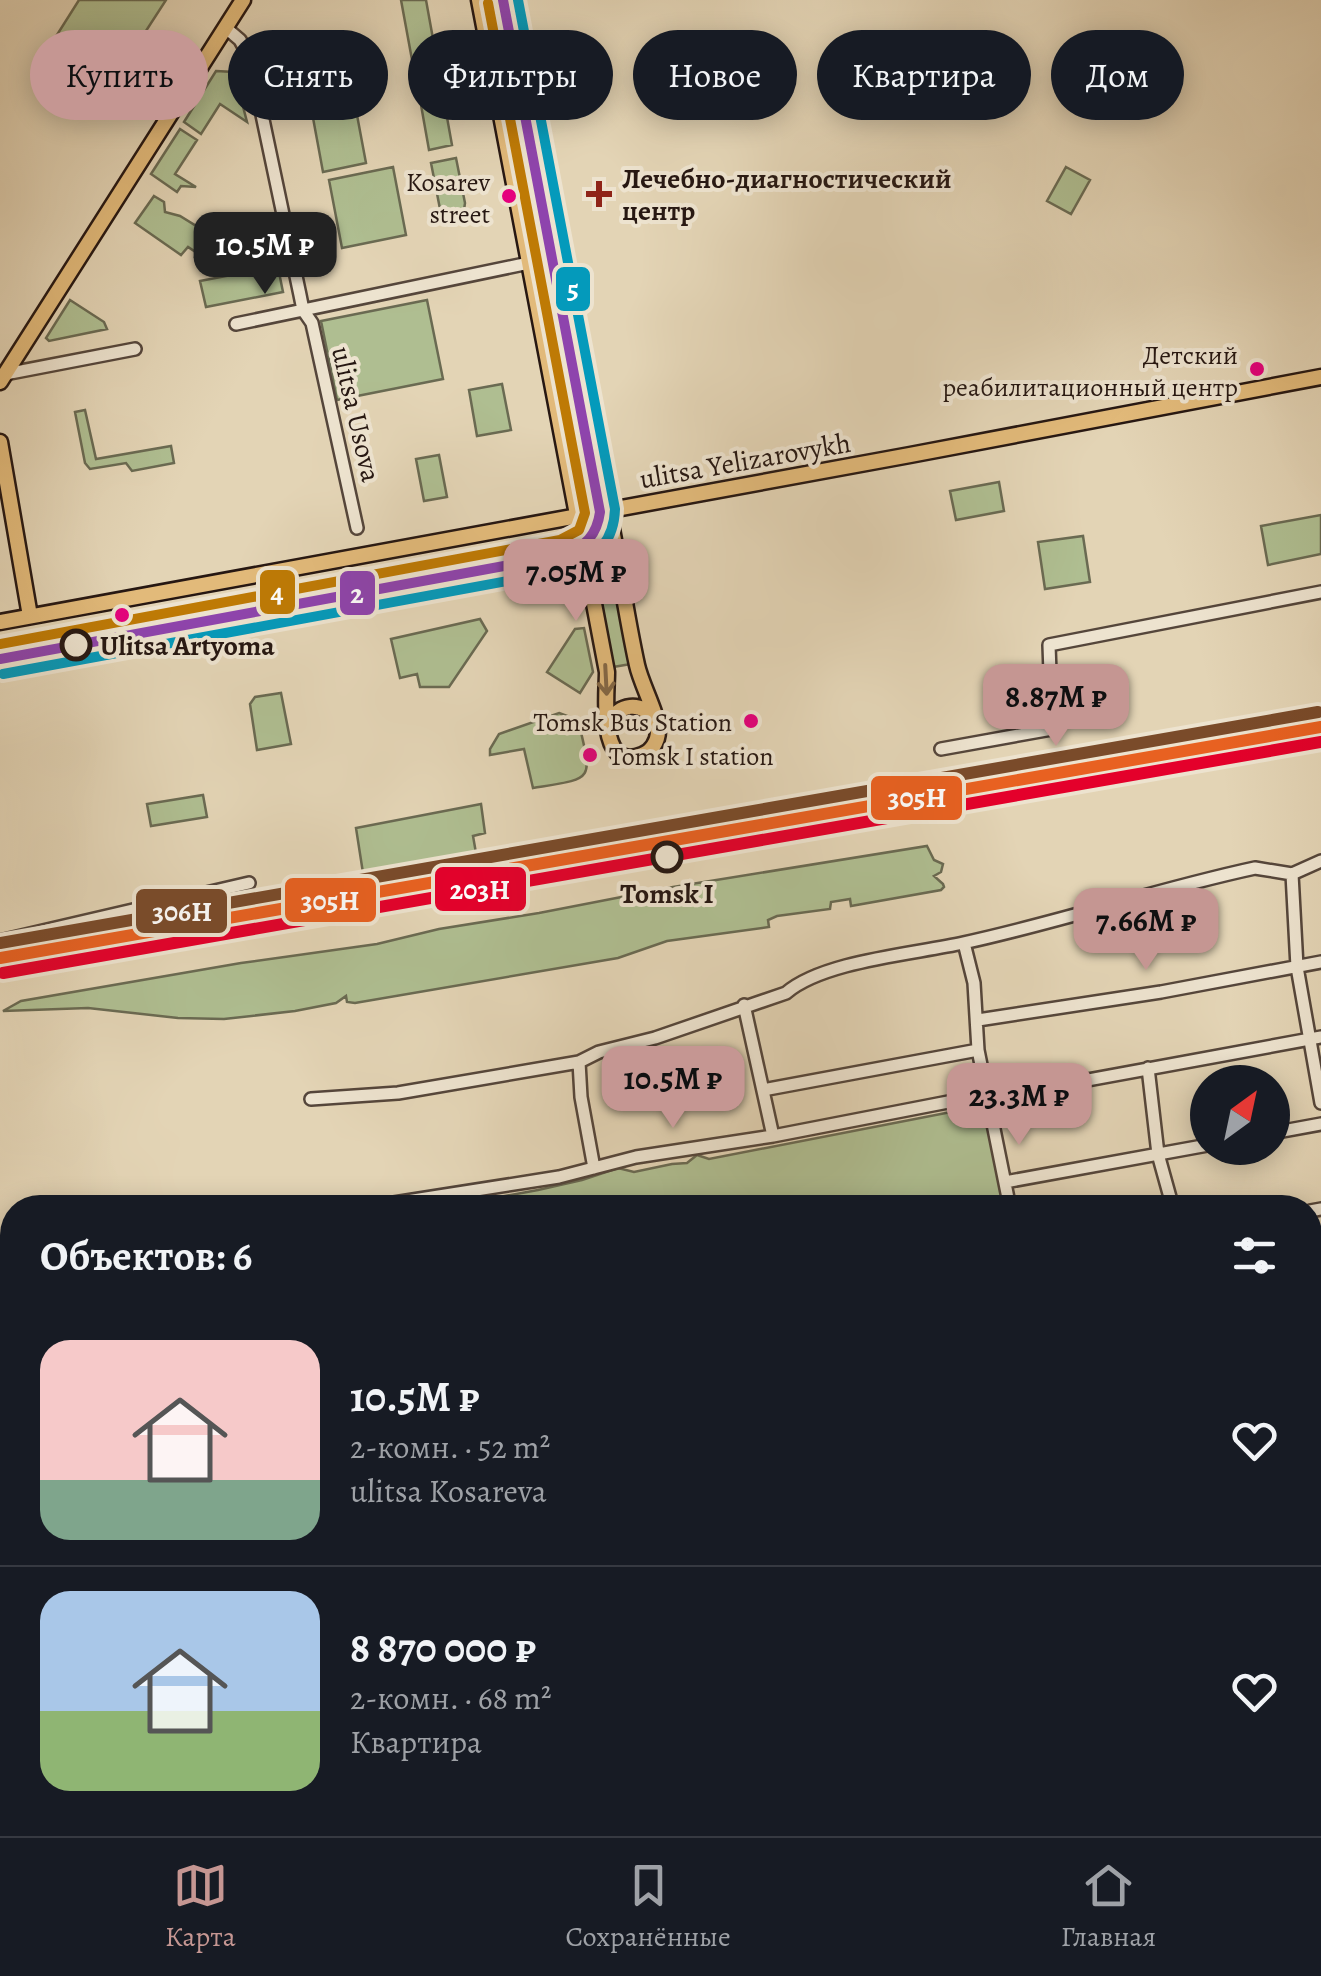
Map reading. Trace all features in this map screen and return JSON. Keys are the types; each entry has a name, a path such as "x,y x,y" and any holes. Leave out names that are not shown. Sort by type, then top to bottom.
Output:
{"main road":[{"path":"1,376 243,0"},
{"path":"479,0 485,30"},
{"path":"511,0 517,30"},
{"path":"505,120 526,162 609,510 638,669 658,731 652,749 641,756 616,751 609,741 607,672 529,263 526,162 531,120"},
{"name":"ulitsa Yelizarovykh","path":"0,622 1321,377"},
{"path":"0,442 30,616"},
{"path":"607,729 615,713 627,706 645,709 655,719"}],"street":[{"name":"ulitsa Usova","path":"226,28 240,40 250,58 303,310 312,323 357,528"},
{"path":"236,324 529,263"},
{"path":"1,376 134,350"},
{"path":"941,749 1052,729 1049,645 1321,592"},
{"path":"311,1099 398,1093 579,1062 599,1052 655,1038 786,993 799,982 828,970 964,943 1255,868 1292,874 1321,860"},
{"path":"1292,874 1297,967 1315,1039 1321,1103"},
{"path":"0,941 249,883"},
{"path":"964,943 974,982 978,1050 1008,1195"},
{"path":"978,1020 1321,962"},
{"path":"744,1005 773,1136"},
{"path":"445,1195 559,1177 636,1157 1315,1039"},
{"path":"763,1090 978,1050"},
{"path":"579,1062 580,1097 594,1168"},
{"path":"1148,1068 1158,1154 1169,1195"},
{"path":"1290,1130 1321,1124"},
{"path":"1005,1182 1190,1148"}],"green space":[{"path":"79,0 166,0 147,30 60,30"},
{"path":"401,0 426,0 431,30 408,30 408,38"},
{"path":"216,71 228,72 228,109 220,104 201,134 184,122 208,120 208,84"},
{"path":"313,120 358,120 366,163 323,172"},
{"path":"424,120 447,120 452,145 429,150"},
{"path":"180,129 197,140 175,174 196,187 181,186 177,192 151,174"},
{"path":"456,158 465,203 455,220 449,220 441,214 431,163"},
{"path":"393,167 406,235 342,248 329,180"},
{"path":"1066,167 1090,180 1071,214 1047,201"},
{"path":"154,196 164,202 165,212 180,216 219,240 229,225 243,249 273,243 283,292 206,307 200,281 262,269 260,258 209,266 188,247 181,255 135,223"},
{"path":"70,300 104,322 107,329 49,341 46,338"},
{"path":"427,300 443,379 337,400 321,321"},
{"path":"502,384 511,430 477,436 469,390"},
{"path":"85,410 96,459 171,446 174,463 132,471 126,463 90,469 85,463 75,412"},
{"path":"439,455 447,497 424,501 416,459"},
{"path":"999,482 1004,511 956,520 950,491"},
{"path":"1321,515 1321,554 1268,565 1261,526"},
{"path":"1083,536 1090,582 1045,589 1038,542"},
{"path":"611,559 631,664 613,667 594,562"},
{"path":"480,619 487,631 449,687 420,687 417,674 400,678 391,639"},
{"path":"584,628 593,672 580,693 547,672 575,629"},
{"path":"281,693 291,744 257,750 250,704 255,697"},
{"path":"559,713 578,720 587,766 578,778 533,788 524,749 490,755 499,734"},
{"path":"203,795 207,817 151,826 147,804"},
{"path":"481,804 485,833 473,836 476,853 363,873 356,828"},
{"path":"927,846 934,860 943,864 941,872 934,876 943,884 941,890 851,906 850,899 831,902 830,909 777,916 768,920 769,927 667,941 618,958 355,1003 347,1002 346,996 336,1003 295,1011 224,1019 88,1008 3,1011 21,1001 377,944 439,929 673,887"},
{"path":"987,1105 1004,1195 511,1195 618,1168 634,1172 687,1163 697,1155 709,1159"}],"transit line":[{"name":"2","path":"0,659 564,555 589,539 600,512 503,0"},
{"name":"5","path":"3,674 567,570 587,561 602,548 611,531 615,509 518,0"},
{"name":"4","path":"0,644 560,540 579,530 585,513 488,3"},
{"name":"306Н","path":"0,943 1318,712"},
{"name":"305Н","path":"0,958 1321,727"},
{"name":"203Н","path":"3,973 1321,742"}],"place":[{"name":"Лечебно-диагностический центр","path":"599,194"},
{"name":"Kosarev street","path":"509,196"},
{"name":"Детский реабилитационный центр","path":"1257,369"},
{"name":"Ulitsa Artyoma","path":"76,645"},
{"name":"Tomsk Bus Station","path":"751,721"},
{"name":"Tomsk I station","path":"590,755"},
{"name":"Tomsk I","path":"667,857"}]}
